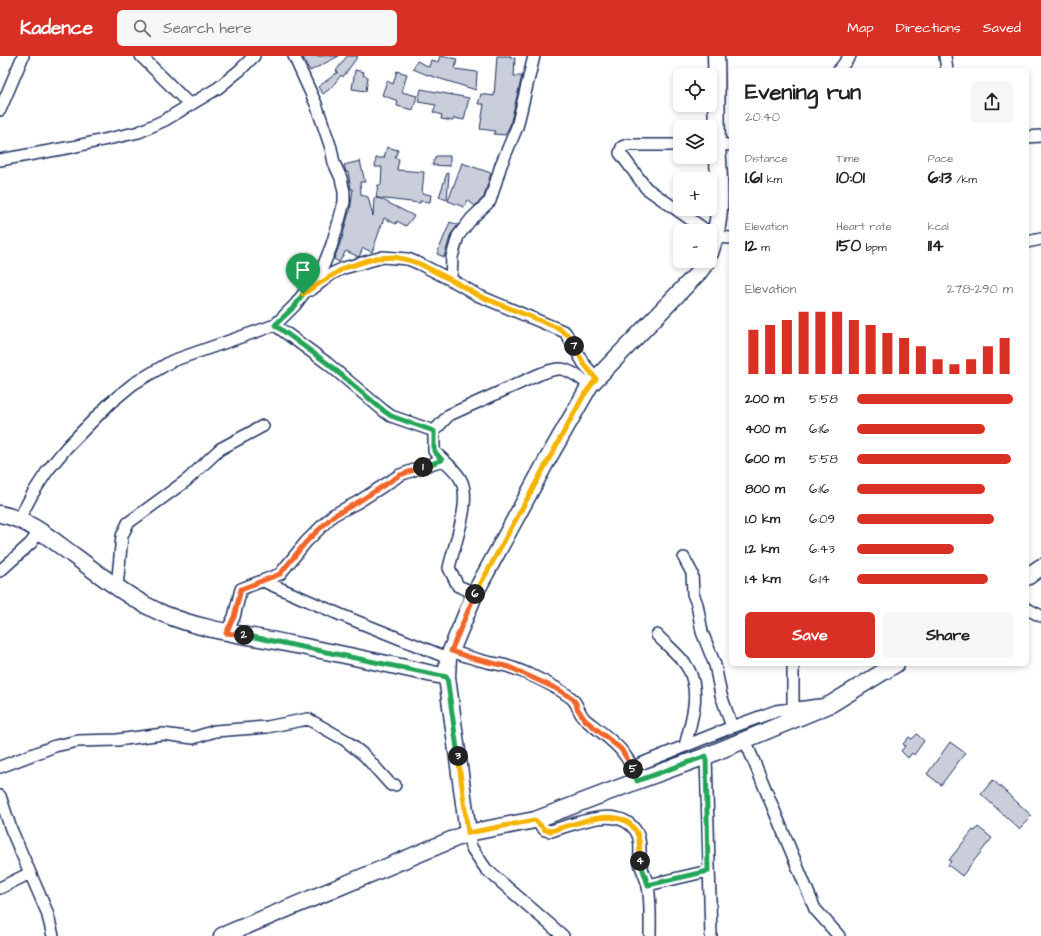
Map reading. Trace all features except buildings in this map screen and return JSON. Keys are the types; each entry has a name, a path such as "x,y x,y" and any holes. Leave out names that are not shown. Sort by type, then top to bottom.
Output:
{"street":[{"path":"0,110 23,56"},
{"path":"141,56 190,105"},
{"path":"0,160 72,147 139,132 165,120 226,82 254,56"},
{"path":"19,519 39,481 52,464 110,403 133,384 172,361 275,325 295,306 322,269 331,247 344,202 344,192 341,178 334,162 331,148 316,104 294,56"},
{"path":"451,280 452,258 458,236 472,218 490,201 501,165 517,127 534,56"},
{"path":"716,56 721,188 717,226"},
{"path":"841,68 850,56"},
{"path":"1029,137 1041,136"},
{"path":"673,145 627,145 622,147 620,153 646,188 700,224"},
{"path":"1029,242 1041,239"},
{"path":"303,294 344,268 384,257 401,258 415,262 477,295 565,332 593,382"},
{"path":"563,936 486,870 471,846 447,677 450,654 475,593 546,462 593,382 702,268"},
{"path":"275,325 327,363 391,416 434,431"},
{"path":"475,593 458,586 449,568 463,515 464,497 461,481 451,467 434,451 434,431 449,415 540,374 559,369 593,382"},
{"path":"117,587 122,536 128,523 187,480 220,449 263,426"},
{"path":"226,633 234,617 241,589 280,574 306,542 333,516 400,475 442,460"},
{"path":"0,514 19,519 40,530 117,587 164,614 194,625 226,633 304,646 447,677"},
{"path":"0,571 31,543 40,530"},
{"path":"684,558 692,573 693,594 697,604 702,632 715,665 721,695 732,727"},
{"path":"1029,576 1041,566"},
{"path":"263,581 341,616 450,654 509,667 562,692 572,698 585,720 621,749 635,774"},
{"path":"1029,610 1041,616"},
{"path":"657,635 688,669 693,681 695,704 685,746"},
{"path":"792,708 793,666"},
{"path":"635,774 706,756 831,704 893,666"},
{"path":"228,935 468,833 535,820 635,774 685,746 732,727 776,711 831,704"},
{"path":"0,767 55,746 78,741 117,740 163,734 193,738 215,731 267,727 308,719 344,740 365,756 391,785 395,785"},
{"path":"745,740 815,909 839,936"},
{"path":"706,756 711,936"},
{"path":"0,796 11,829 47,912 53,936"},
{"path":"535,820 545,830 551,831 600,817 619,818 630,825 637,833 640,865 648,885 650,936"},
{"path":"648,885 708,871"},
{"path":"0,888 30,873"}],"route":[{"path":"394,257 420,264 477,295 558,328 568,335 584,364 596,379 584,395 502,542 475,593 451,651 486,662 492,662 509,667 539,680 572,698 585,720 621,749 633,767 637,781 706,756 708,871 648,885 640,865 637,833 630,825 619,818 600,817 551,831 545,830 535,820 468,833 447,677 257,637 226,633 234,617 241,589 280,574 306,542 333,516 400,475 442,460 434,451 434,431 391,416 327,363 275,325 295,306 303,294 344,268 362,264 376,258 394,257"}]}
